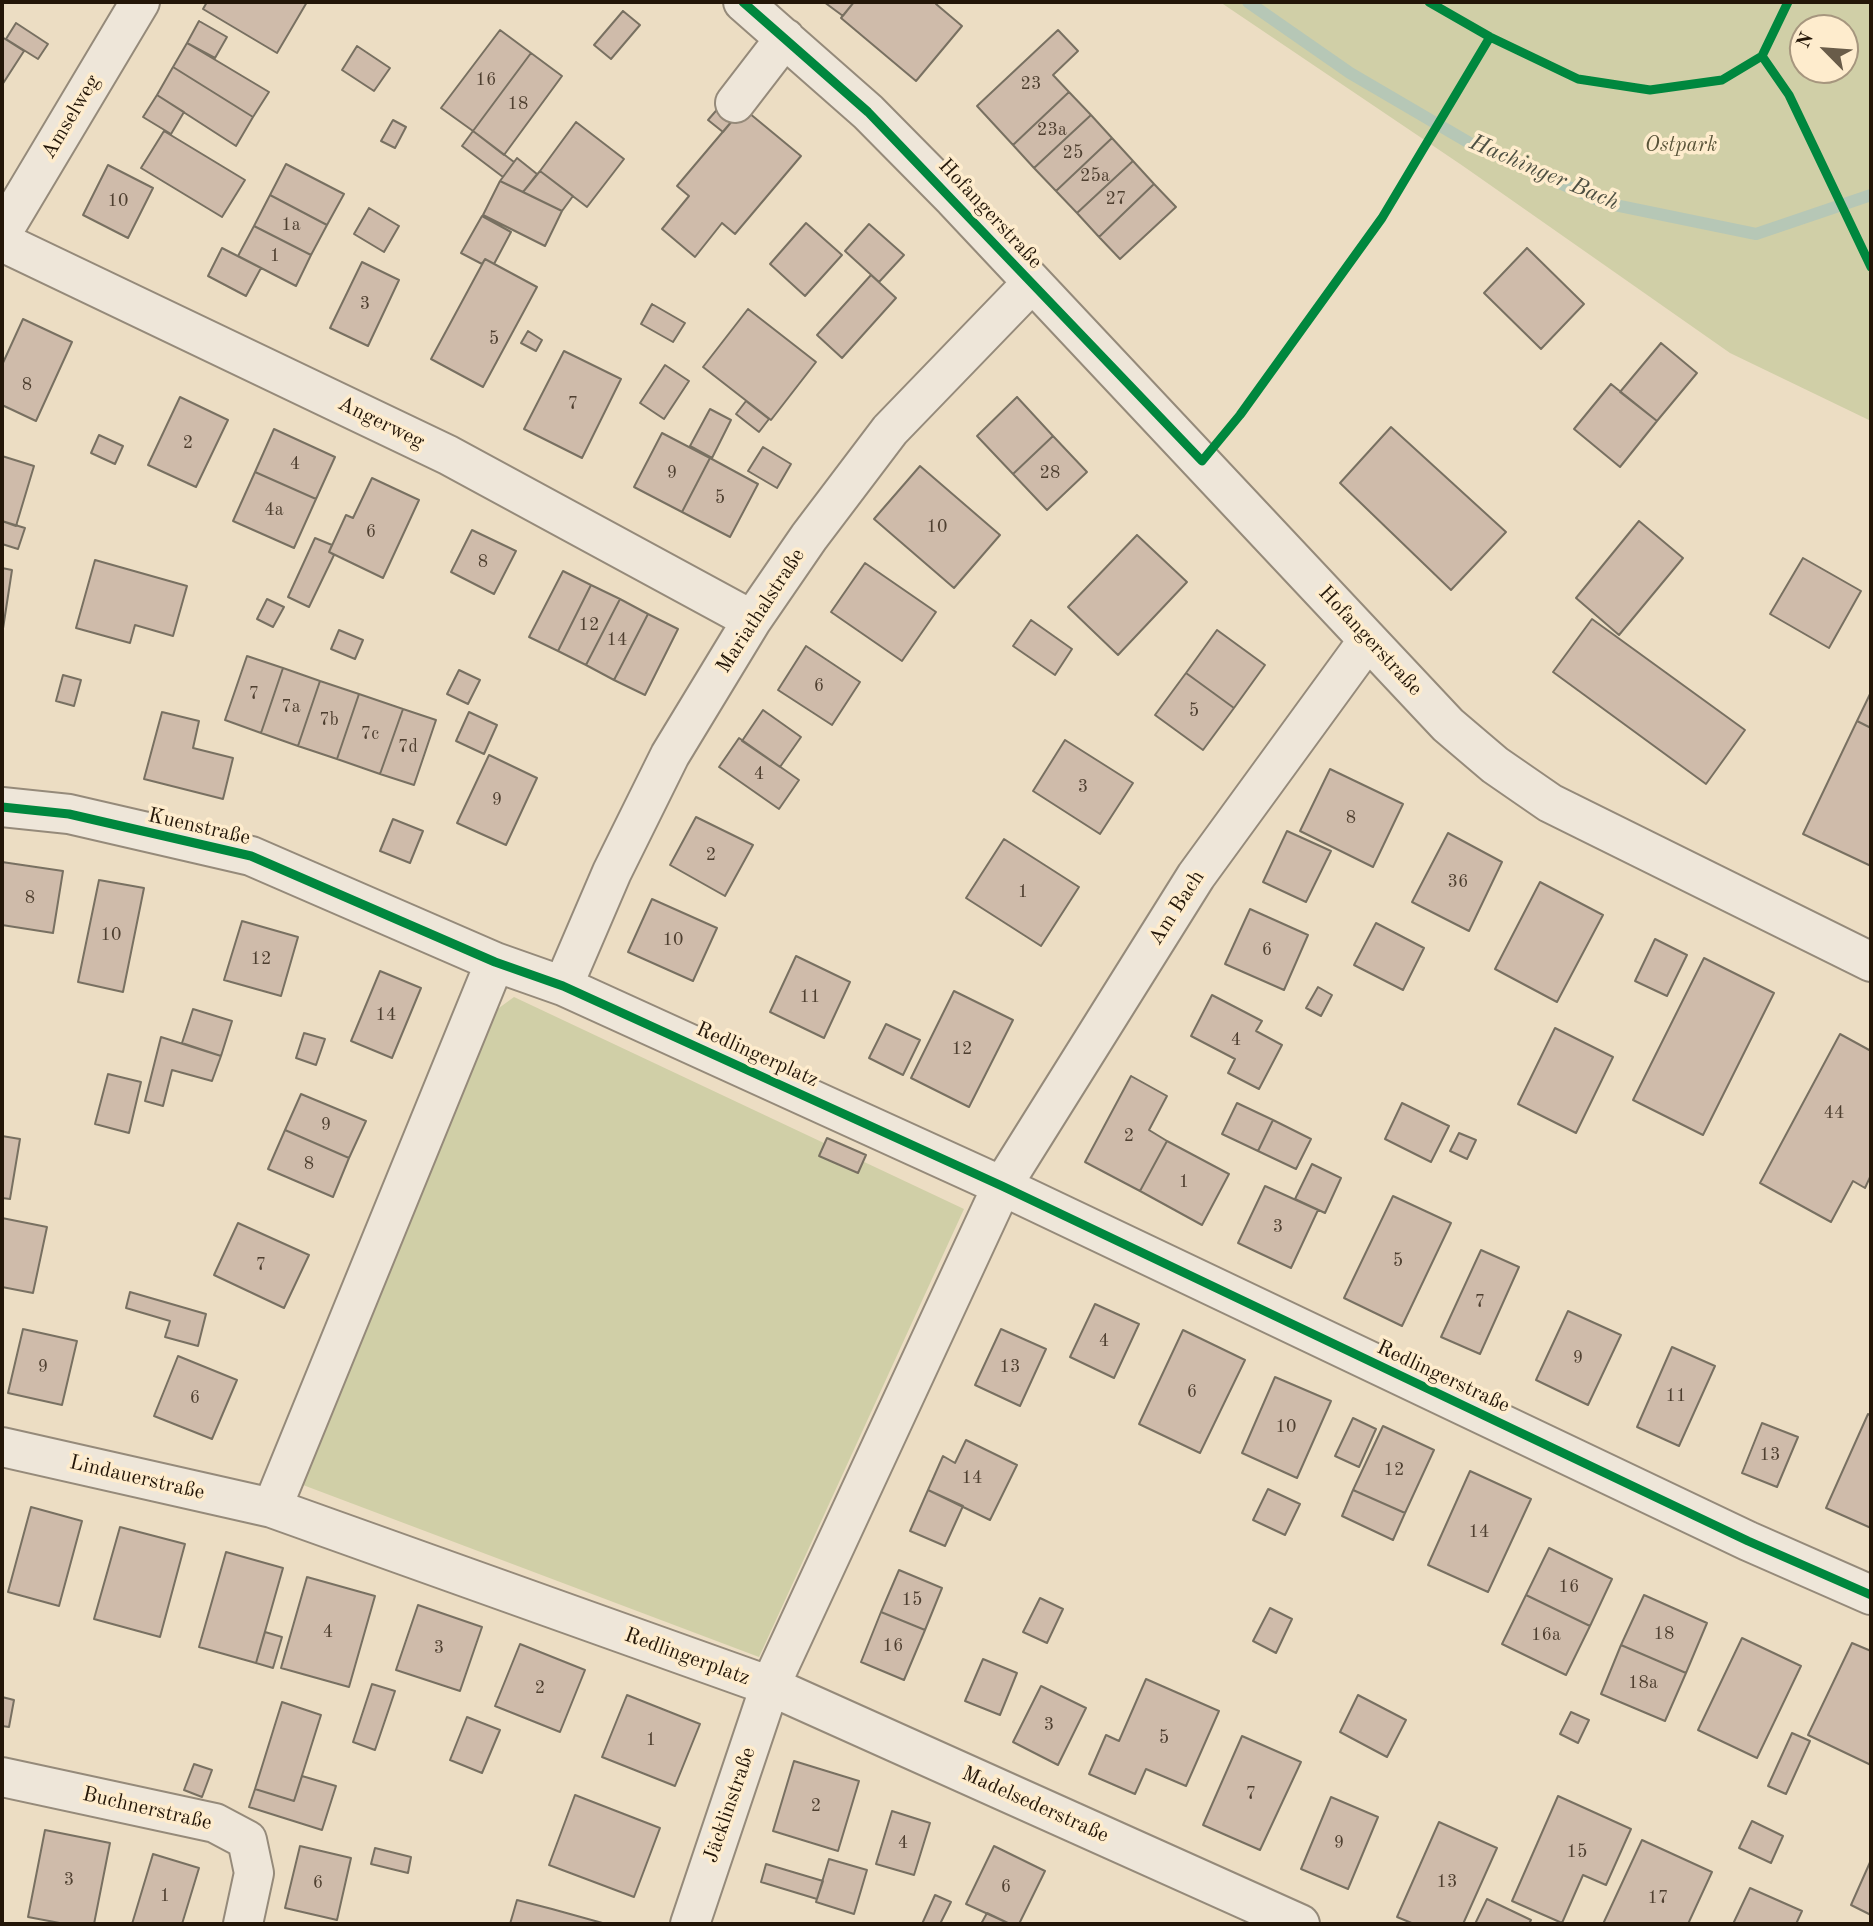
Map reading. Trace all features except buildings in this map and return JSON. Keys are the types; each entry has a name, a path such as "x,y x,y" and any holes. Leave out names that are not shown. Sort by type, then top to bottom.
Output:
{"street":[{"name":"Amselweg","path":"2,233 140,2"},
{"name":"Hofangerstraße","path":"743,2 868,112 954,199 1448,725 1495,765 1550,803 1871,962"},
{"path":"735,103 785,38"},
{"name":"Angerweg","path":"2,242 448,456 752,620"},
{"name":"Mariathalstraße","path":"563,986 612,872 670,755 752,620 809,537 890,430 1031,284"},
{"name":"Am Bach","path":"1002,1186 1196,876 1368,640"},
{"name":"Kuenstraße","path":"2,807 69,814 251,856 495,962"},
{"path":"272,1508 495,962"},
{"name":"Redlingerplatz","path":"272,1508 770,1686 1002,1186 563,986 495,962"},
{"name":"Redlingerstraße","path":"1002,1186 1735,1536 1871,1595"},
{"name":"Lindauerstraße","path":"2,1447 272,1508"},
{"name":"Jäcklinstraße","path":"690,1924 770,1686"},
{"name":"Madelsederstraße","path":"770,1686 1300,1924"},
{"name":"Buchnerstraße","path":"2,1777 215,1822 247,1840 254,1873 243,1924"}],"green space":[{"name":"Ostpark","path":"1220,2 1871,2 1871,421 1730,353 1463,166"},
{"path":"514,997 964,1209 759,1657 303,1485 488,1016"}],"waterway":[{"name":"Hachinger Bach","path":"1248,2 1350,73 1473,145 1605,203 1756,234 1871,195"}],"cycle path":[{"path":"743,2 868,112 1202,461 1240,415 1382,218 1490,37"},
{"path":"1429,2 1490,37 1578,79 1650,90 1722,80 1762,56 1788,2"},
{"path":"1762,56 1789,95 1871,267"},
{"path":"2,807 69,814 251,856 495,962 563,986 1002,1186 1748,1541 1871,1595"}]}
